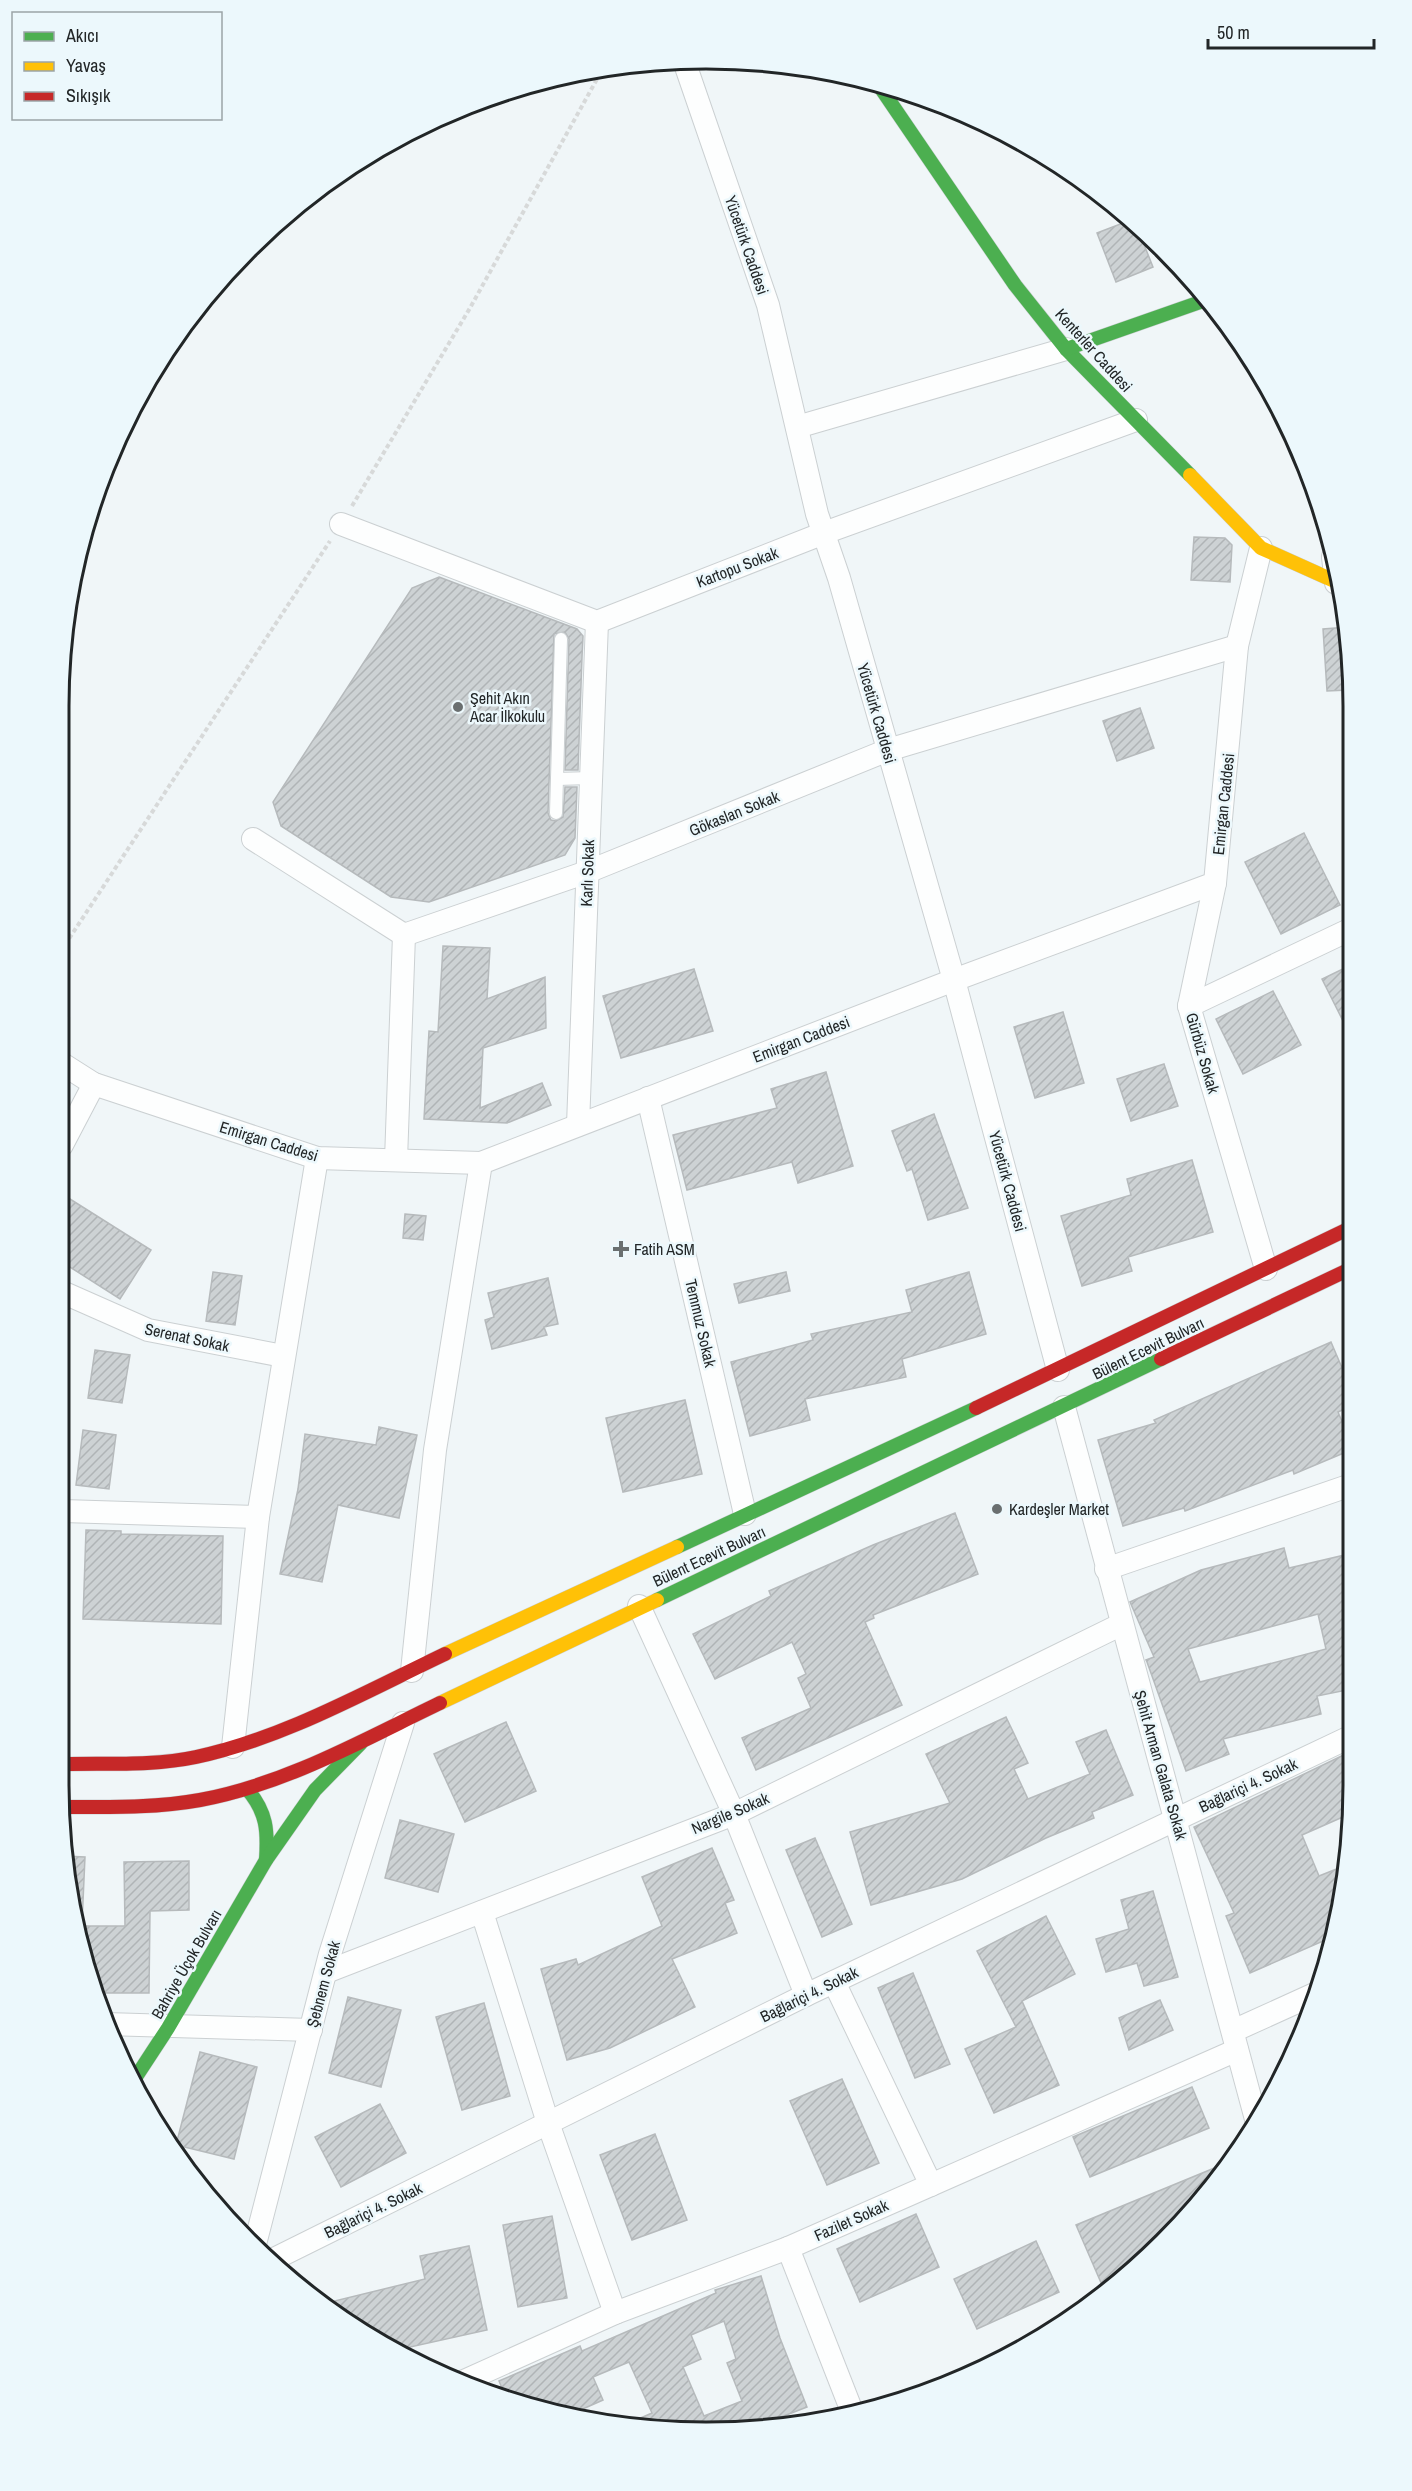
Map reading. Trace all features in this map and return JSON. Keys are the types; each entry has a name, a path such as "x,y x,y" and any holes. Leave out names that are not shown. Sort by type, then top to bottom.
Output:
{"main road":[{"name":"Kenterler Caddesi","path":"886,95 1015,285 1066,349 1261,548 1330,580"},
{"path":"1066,349 1198,302"},
{"name":"Bülent Ecevit Bulvarı","path":"69,1764 154,1762 196,1757 274,1734 1058,1370 1343,1231"},
{"name":"Bülent Ecevit Bulvarı","path":"70,1807 115,1807 199,1800 247,1789 298,1772 403,1723 639,1606 1064,1407 1343,1272"},
{"name":"Bahriye Üçok Bulvarı","path":"138,2073 168,2028 266,1860 315,1790 361,1743"},
{"name":"Bahriye Üçok Bulvarı","path":"247,1789 262,1804 269,1824 266,1860"}],"street":[{"name":"Yücetürk Caddesi","path":"687,69 768,305 796,427 824,533 954,980 1058,1370"},
{"path":"796,427 1066,349"},
{"name":"Kartopu Sokak","path":"597,622 824,533 1136,420"},
{"path":"341,524 597,622"},
{"name":"Emirgan Caddesi","path":"69,1068 94,1084 317,1158 481,1163 954,980 1215,883 1237,646 1261,548"},
{"name":"Karlı Sokak","path":"578,1125 597,622"},
{"name":"Gökaslan Sokak","path":"404,935 587,872 888,750 1237,646"},
{"path":"253,839 404,935 396,1160"},
{"path":"1189,1006 1215,883"},
{"name":"Gürbüz Sokak","path":"1266,1269 1189,1006 1343,933"},
{"path":"69,1132 94,1084"},
{"name":"Temmuz Sokak","path":"648,1098 745,1514"},
{"path":"233,1747 258,1517 317,1158"},
{"path":"412,1671 435,1450 481,1163"},
{"name":"Serenat Sokak","path":"69,1295 148,1330 283,1356"},
{"name":"Şehit Arman Galata Sokak","path":"1064,1407 1254,2111"},
{"path":"1106,1569 1343,1488"},
{"path":"69,1511 258,1517"},
{"path":"639,1606 734,1814 806,1995"},
{"name":"Nargile Sokak","path":"326,1972 734,1814 1122,1624"},
{"name":"Şebnem Sokak","path":"257,2236 326,1972 403,1723"},
{"name":"Bağlariçi 4. Sokak","path":"279,2257 806,1995 1343,1740"},
{"path":"482,1912 548,2123 615,2313"},
{"path":"834,1982 931,2185"},
{"name":"Fazilet Sokak","path":"477,2379 615,2313 788,2248 931,2185 1235,2040 1306,2000"},
{"path":"115,2025 168,2028 311,2030"},
{"path":"788,2248 850,2405"}],"lane":[{"path":"556,813 561,639"},
{"path":"557,779 591,778"}],"building":[{"path":"1122,223 1144,244 1153,267 1116,282 1097,233"},
{"path":"1194,537 1225,538 1232,545 1230,582 1191,580"},
{"name":"Şehit Akın Acar İlkokulu","path":"439,577 577,629 583,636 578,770 565,770 569,639 565,632 554,634 548,813 551,820 556,821 563,817 565,787 577,787 575,838 565,855 429,902 391,897 281,826 273,802 412,588"},
{"path":"1338,628 1343,690 1327,691 1323,629"},
{"path":"1140,708 1154,748 1117,761 1103,721"},
{"path":"1304,833 1340,905 1281,934 1245,862"},
{"path":"443,946 490,948 487,999 545,977 546,1028 483,1048 480,1108 542,1083 551,1105 507,1123 424,1119 429,1031 438,1032"},
{"path":"694,969 713,1031 621,1058 603,996"},
{"path":"1343,969 1343,1021 1322,979"},
{"path":"1273,991 1301,1045 1243,1074 1216,1019"},
{"path":"1063,1012 1084,1083 1035,1098 1014,1027"},
{"path":"1164,1064 1178,1106 1131,1121 1117,1079"},
{"path":"826,1072 853,1166 798,1183 792,1162 687,1190 673,1135 777,1108 771,1089"},
{"path":"934,1114 968,1208 928,1220 912,1169 907,1171 892,1131"},
{"path":"1192,1160 1213,1232 1128,1257 1132,1271 1082,1286 1061,1216 1131,1195 1127,1179"},
{"path":"69,1198 151,1250 120,1299 69,1266"},
{"path":"405,1214 426,1216 423,1240 403,1238"},
{"path":"213,1272 242,1276 235,1325 206,1321"},
{"path":"786,1272 790,1291 739,1303 734,1284"},
{"path":"969,1272 986,1334 902,1359 906,1377 805,1399 810,1420 750,1436 731,1362 813,1340 811,1334 912,1312 906,1290"},
{"path":"548,1278 558,1324 544,1327 547,1335 492,1349 485,1320 494,1317 488,1293"},
{"path":"1331,1342 1343,1370 1343,1410 1338,1412 1343,1424 1343,1453 1294,1474 1293,1470 1185,1511 1184,1508 1123,1526 1098,1440 1156,1423 1154,1420"},
{"path":"95,1350 130,1355 122,1403 88,1398"},
{"path":"685,1400 702,1474 623,1492 606,1418"},
{"path":"379,1427 417,1435 399,1518 338,1505 322,1582 280,1574 298,1489 305,1434 376,1445"},
{"path":"83,1430 116,1435 109,1489 76,1485"},
{"path":"955,1513 978,1574 873,1615 874,1618 865,1622 902,1705 756,1770 742,1738 811,1708 798,1678 806,1674 792,1642 715,1679 693,1634 771,1596 769,1591 873,1545"},
{"path":"86,1530 121,1531 121,1534 223,1536 221,1624 83,1619"},
{"path":"1284,1548 1289,1568 1343,1555 1343,1691 1317,1696 1321,1714 1223,1739 1229,1754 1186,1771 1146,1660 1154,1657 1130,1602 1201,1570","holes":["1318,1614 1326,1649 1200,1682 1188,1649"]},
{"path":"1006,1717 1028,1763 1014,1769 1028,1799 1090,1774 1076,1742 1106,1730 1133,1795 1092,1812 1094,1818 1046,1838 962,1879 871,1905 850,1832 950,1803 926,1754"},
{"path":"506,1722 536,1791 465,1822 434,1754"},
{"path":"1343,1755 1342,1817 1302,1835 1319,1876 1338,1868 1323,1941 1250,1973 1226,1916 1234,1913 1194,1827"},
{"path":"400,1820 454,1834 438,1892 385,1878"},
{"path":"815,1838 852,1924 822,1937 786,1850"},
{"path":"712,1848 734,1900 725,1903 737,1933 672,1959 695,2007 610,2048 567,2060 541,1969 576,1959 578,1965 662,1926 642,1877"},
{"path":"73,1856 85,1857 82,1915"},
{"path":"189,1861 189,1910 150,1911 149,1993 104,1993 85,1926 125,1926 124,1862"},
{"path":"1153,1891 1178,1977 1144,1986 1137,1963 1106,1972 1096,1939 1129,1929 1121,1900"},
{"path":"1046,1916 1075,1974 1022,2001 1059,2085 994,2113 965,2049 1016,2027 977,1951"},
{"path":"913,1973 950,2064 915,2078 878,1988"},
{"path":"348,1997 401,2010 381,2087 329,2073"},
{"path":"1160,2000 1173,2030 1129,2050 1119,2018"},
{"path":"484,2003 510,2096 462,2110 436,2017"},
{"path":"200,2052 257,2067 234,2159 181,2146 177,2141"},
{"path":"842,2079 879,2163 827,2185 790,2101"},
{"path":"1192,2087 1209,2128 1090,2177 1073,2137"},
{"path":"380,2104 406,2153 341,2187 315,2137"},
{"path":"655,2134 687,2220 632,2240 600,2155"},
{"path":"1215,2168 1185,2205 1156,2235 1102,2284 1076,2225"},
{"path":"916,2214 939,2267 860,2302 837,2249"},
{"path":"552,2216 567,2298 518,2307 503,2225"},
{"path":"1036,2241 1059,2292 977,2329 954,2279"},
{"path":"469,2246 487,2330 410,2347 410,2349 387,2337 333,2301 425,2279 420,2256"},
{"path":"761,2276 780,2338 807,2407 779,2418 748,2421 706,2422 639,2419 652,2413 629,2362 593,2377 603,2400 581,2410 502,2388 499,2381 580,2346 582,2351 716,2293 715,2290","holes":["724,2321 736,2359 727,2363 742,2401 704,2416 683,2367 701,2359 691,2335"]}],"traffic: fast":[{"path":"886,95 1015,285 1066,349 1190,475"},
{"path":"1066,349 1199,303"},
{"path":"657,1600 1161,1359"},
{"path":"677,1547 976,1408"},
{"path":"138,2073 168,2028 266,1860 315,1790 361,1743"},
{"path":"247,1789 259,1806 265,1822 266,1860"}],"traffic: slow":[{"path":"1190,475 1261,548 1330,579"},
{"path":"445,1654 677,1547"},
{"path":"440,1703 657,1600"}],"traffic: jam":[{"path":"976,1408 1343,1231"},
{"path":"1161,1359 1343,1272"},
{"path":"69,1764 164,1762 229,1749 324,1713 445,1654"},
{"path":"70,1807 132,1807 167,1804 232,1793 293,1772 353,1746 440,1703"}],"place":[{"name":"Şehit Akın Acar İlkokulu","path":"458,707"},
{"name":"Fatih ASM","path":"621,1249"},
{"name":"Kardeşler Market","path":"997,1509"}]}
